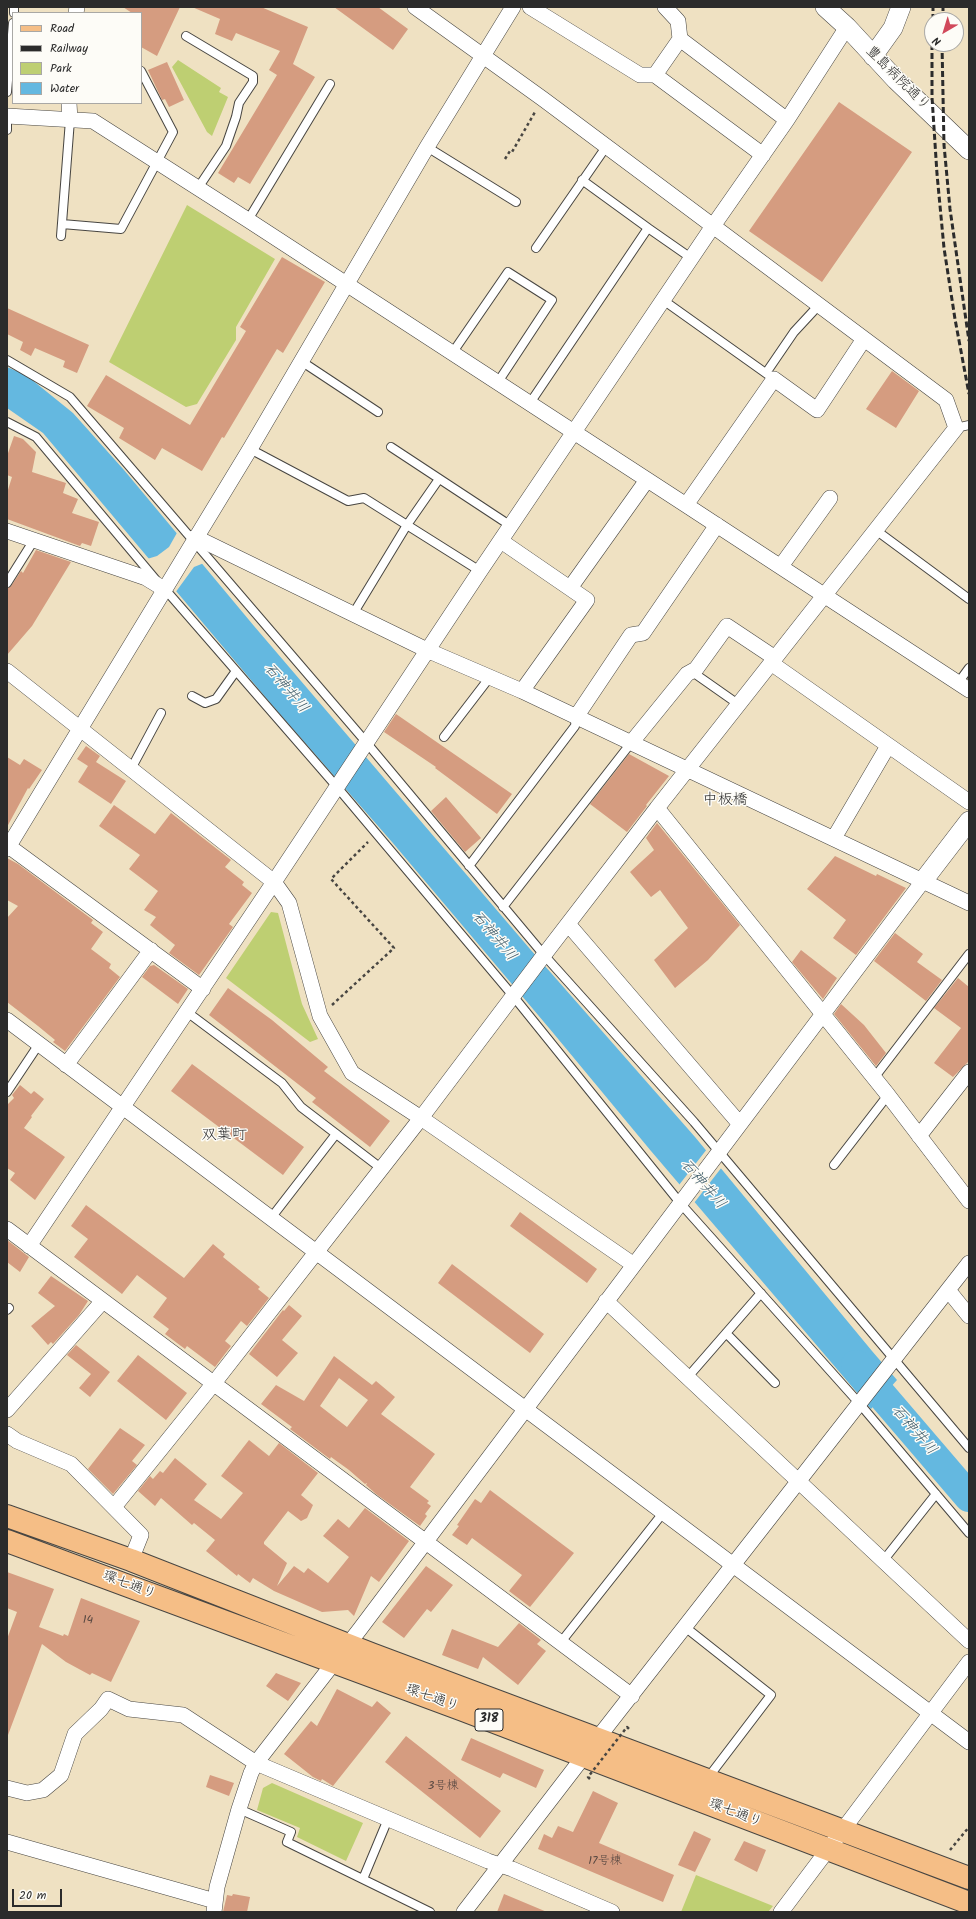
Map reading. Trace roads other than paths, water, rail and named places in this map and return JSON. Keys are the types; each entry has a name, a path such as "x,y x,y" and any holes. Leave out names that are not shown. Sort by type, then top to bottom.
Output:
{"main road":[{"name":"環七通り","path":"7,1516 131,1560 597,1739 969,1878"},
{"name":"環七通り","path":"7,1541 584,1756 828,1850 957,1904"}],"street":[{"path":"114,1507 214,1383 382,1169 514,997 544,955 738,704 963,426 946,400 543,99 415,7"},
{"path":"203,989 8,847 250,449 427,147 513,7"},
{"path":"530,7 640,75 655,75 763,155"},
{"path":"655,75 680,39 678,22 665,7"},
{"name":"豊島病院通り","path":"825,7 847,27 873,56 969,150"},
{"path":"873,56 894,28 901,7"},
{"path":"29,1246 203,989 480,571 691,258 787,120 847,27"},
{"path":"680,39 787,120"},
{"path":"69,104 70,120"},
{"path":"7,116 93,122 453,352 964,687"},
{"path":"686,505 770,376 817,410 864,339"},
{"path":"570,588 647,480"},
{"path":"781,566 830,498"},
{"path":"576,717 631,635 643,633 717,525"},
{"path":"7,531 146,578 165,587"},
{"path":"193,541 429,650 490,676 969,903"},
{"path":"501,541 587,600 522,691"},
{"path":"631,743 687,674 696,669 727,626 888,746 969,802"},
{"path":"7,671 274,882 289,903 320,1016 352,1073 421,1118 634,1265"},
{"path":"834,838 888,746"},
{"path":"657,808 888,1095 969,1201"},
{"path":"7,1842 214,1906 217,1887 239,1809 256,1763 426,1541 606,1301 681,1204 739,1123 969,821"},
{"path":"568,924 739,1123"},
{"path":"66,1065 151,950"},
{"path":"7,1020 732,1566 969,1742"},
{"path":"919,1136 969,1072"},
{"path":"7,1229 102,1302 214,1383 632,1696"},
{"path":"597,1739 969,1263"},
{"path":"948,1290 969,1316"},
{"path":"606,1301 969,1641"},
{"path":"7,1410 102,1302"},
{"path":"7,1434 17,1441 71,1464 141,1534 131,1560"},
{"path":"781,1912 969,1662"},
{"path":"7,1788 27,1793 44,1790 61,1775 75,1734 101,1709 108,1699 129,1709 183,1715 256,1763 612,1912"},
{"path":"464,1912 584,1756"}],"lane":[{"path":"7,92 12,34"},
{"path":"186,36 253,76 253,82 238,103 236,117 226,146 198,188"},
{"path":"62,224 121,229 156,161 173,132 142,73"},
{"path":"248,220 330,84"},
{"path":"61,236 70,120"},
{"path":"7,122 7,130"},
{"path":"427,147 516,202"},
{"path":"536,248 606,147"},
{"path":"582,180 691,258"},
{"path":"530,403 648,228"},
{"path":"453,352 508,272 552,300 498,382"},
{"path":"663,300 770,376 794,332 818,305"},
{"path":"7,360 70,397 366,742 544,955 694,1122 892,1360 969,1448"},
{"path":"301,361 378,412"},
{"path":"7,422 36,437 514,997 681,1204 860,1402 969,1532"},
{"path":"391,447 511,526"},
{"path":"250,449 348,501 364,498 480,571"},
{"path":"353,614 407,525 439,479"},
{"path":"877,531 969,599"},
{"path":"7,583 34,540"},
{"path":"964,687 969,668"},
{"path":"192,696 205,703 216,699 236,671"},
{"path":"691,671 738,704"},
{"path":"444,737 490,676"},
{"path":"131,769 161,713"},
{"path":"469,866 575,726 576,717"},
{"path":"503,907 631,743"},
{"path":"874,1078 969,954"},
{"path":"187,1012 282,1083 301,1107 382,1169"},
{"path":"7,1092 39,1044"},
{"path":"834,1165 888,1095"},
{"path":"271,1218 336,1134"},
{"path":"687,1378 761,1293"},
{"path":"726,1333 775,1383"},
{"path":"883,1561 936,1494"},
{"path":"561,1642 663,1513"},
{"path":"685,1627 771,1695 706,1780"},
{"path":"239,1809 291,1832 287,1842 430,1912"},
{"path":"363,1879 388,1819"}],"water":[{"path":"7,367 26,375 73,413 124,470 254,626 530,949 695,1137 897,1380 871,1409 651,1151 392,842 272,705 43,433 7,408"}],"waterway":[{"name":"石神井川","path":"856,1365 969,1497"}],"railway":[{"path":"933,7 933,12"},
{"path":"943,7 943,12"},
{"path":"932,52 932,97 944,248 969,394"},
{"path":"942,52 944,145 950,209 969,341"}],"district":[{"name":"中板橋","path":"725,801"},
{"name":"双葉町","path":"224,1136"}]}
